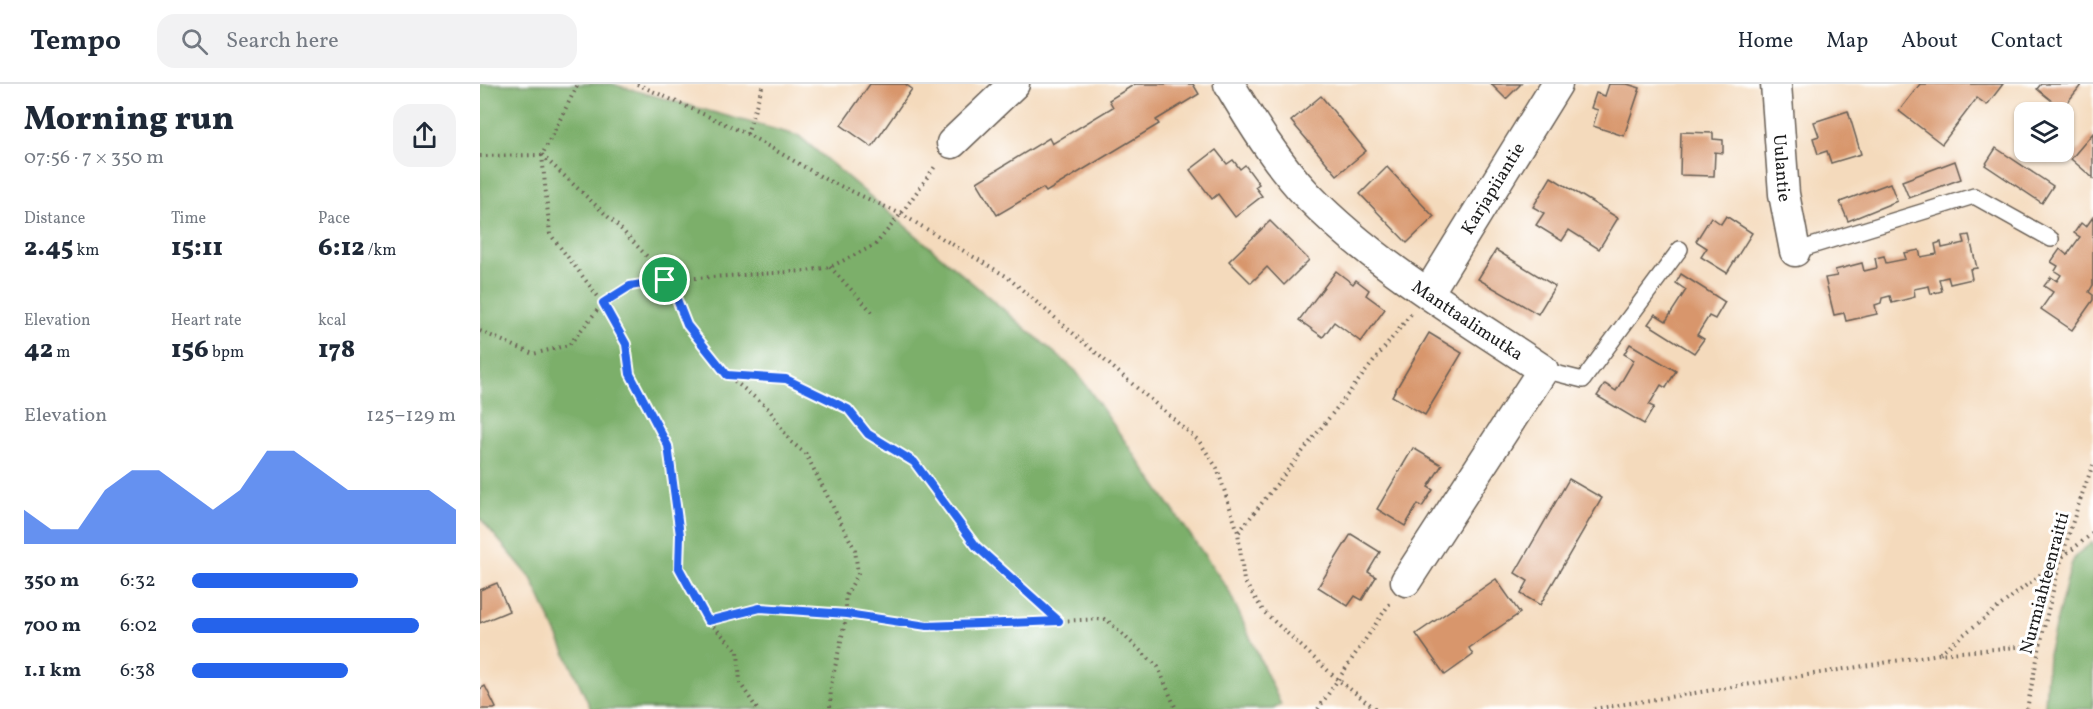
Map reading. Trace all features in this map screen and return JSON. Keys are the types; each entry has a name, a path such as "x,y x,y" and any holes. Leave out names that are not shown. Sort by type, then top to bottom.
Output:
{"street":[{"path":"952,143 1014,84"},
{"name":"Manttaalimutka","path":"1229,84 1261,138 1307,195 1363,247 1543,370 1406,581"},
{"name":"Karjapiiantie","path":"1428,292 1557,84"},
{"name":"Uulantie","path":"1776,84 1784,194 1795,251"}],"lane":[{"path":"1795,251 1974,196 2051,239"},
{"path":"1543,370 1583,380 1680,249"}],"path":[{"path":"578,84 542,155 550,234 603,303 626,344 630,374 668,446 680,535 679,568 708,621 738,651 740,683 757,709"},
{"path":"637,84 747,134 825,179 901,214 1006,276 1199,441 1217,468 1238,532 1244,581 1264,612 1337,679 1376,709"},
{"path":"747,134 763,84"},
{"path":"480,331 533,354 569,345 603,303 630,286 665,280 806,272 830,267 875,245 901,214 952,143"},
{"path":"480,156 542,155 619,227 659,269 676,297 687,325 727,375 769,409 790,441 806,454 855,550 858,574 845,597 847,614 831,685 830,709"},
{"path":"830,267 875,315"},
{"path":"1238,532 1428,292"},
{"path":"727,375 786,379 848,409 868,434 914,462 976,546 1059,621"},
{"name":"Nurmiahteenraitti","path":"2027,709 2039,645 2062,557 2093,465"},
{"path":"1939,654 2093,533"},
{"path":"1318,709 1406,581"},
{"path":"708,621 760,608 847,614 927,626 1106,620 1158,667 1176,709"},
{"path":"1594,709 1939,654 2039,645"}],"green space":[{"path":"480,84 612,84 799,136 1076,371 1228,589 1281,705 1273,709 591,709 531,578 480,518"},
{"path":"2093,542 2093,709 2050,709 2045,707 2048,654 2071,565 2076,555"}],"building":[{"path":"870,84 905,84 912,89 872,147 841,125"},
{"path":"1135,84 1193,84 1199,94 1156,120 1159,124 1046,192 1043,188 997,215 977,182 1049,138 1052,144 1113,107 1109,100"},
{"path":"1491,84 1521,84 1506,99"},
{"path":"1609,84 1627,84 1640,88 1624,136 1593,126 1598,110 1591,108 1596,93 1605,96"},
{"path":"1920,84 2003,84 1987,105 1977,98 1942,144 1899,111"},
{"path":"2041,84 2082,84 2068,102 2053,102 2037,89"},
{"path":"1321,96 1366,151 1337,175 1291,121"},
{"path":"1848,111 1861,154 1831,163 1827,151 1818,154 1813,138 1819,136 1814,122"},
{"path":"1681,132 1713,133 1713,139 1723,140 1723,153 1715,152 1714,176 1680,175"},
{"path":"2093,133 2093,178 2074,162 2074,155"},
{"path":"1996,148 2053,186 2042,203 1985,165"},
{"path":"1216,150 1227,164 1233,160 1240,169 1245,165 1259,184 1255,187 1262,196 1235,217 1218,194 1212,199 1190,170"},
{"path":"1955,161 1961,179 1909,198 1902,181"},
{"path":"1387,167 1434,217 1407,243 1360,194"},
{"path":"1551,177 1618,218 1599,249 1569,230 1562,241 1536,225 1544,213 1533,207"},
{"path":"1890,183 1897,201 1848,221 1840,202"},
{"path":"1726,216 1752,233 1727,273 1701,257 1707,248 1696,241 1711,217 1721,224"},
{"path":"2093,217 2093,285 2089,292 2093,295 2093,300 2072,330 2041,309 2053,292 2044,286 2051,277 2057,281 2061,275 2055,271 2058,266 2051,262 2060,249 2067,255 2080,237 2074,233 2081,223 2086,227"},
{"path":"1270,221 1309,260 1284,285 1267,267 1251,283 1229,261"},
{"path":"1969,235 1977,268 1970,269 1972,279 1950,284 1948,277 1939,279 1942,291 1931,294 1929,286 1914,289 1915,297 1892,303 1890,296 1882,298 1881,303 1875,305 1877,314 1846,321 1844,313 1834,315 1825,278 1837,276 1835,270 1862,263 1864,271 1877,268 1875,258 1884,256 1886,263 1906,259 1904,253 1919,250 1921,257 1937,254 1935,244 1941,242 1942,248 1965,243 1963,236"},
{"path":"1496,250 1555,286 1538,314 1478,279"},
{"path":"1336,271 1353,284 1356,280 1369,290 1366,295 1385,309 1361,342 1334,322 1323,337 1299,320"},
{"path":"1681,274 1725,302 1715,319 1709,316 1697,335 1704,339 1694,353 1648,324 1655,314 1666,321 1686,290 1676,283"},
{"path":"1429,333 1462,353 1425,415 1392,396"},
{"path":"1630,344 1676,371 1666,388 1661,385 1649,405 1654,407 1644,424 1597,396 1605,384 1616,391 1634,360 1624,354"},
{"path":"1413,448 1442,465 1428,487 1433,490 1422,507 1418,504 1405,526 1377,509"},
{"path":"1569,479 1602,498 1540,605 1521,594 1528,581 1515,573"},
{"path":"1351,534 1380,552 1368,572 1376,577 1362,600 1355,596 1348,606 1318,587"},
{"path":"1496,579 1520,613 1469,648 1473,655 1445,675 1416,634"},
{"path":"497,583 509,611 480,623 480,590"},
{"path":"485,686 496,708 494,709 480,709 480,689"}],"route":[{"path":"665,280 676,297 687,325 727,375 786,379 848,409 868,434 914,462 976,546 1059,621 927,626 847,614 760,608 708,621 679,568 680,535 668,446 630,374 626,344 603,303 630,286 665,280"}]}
